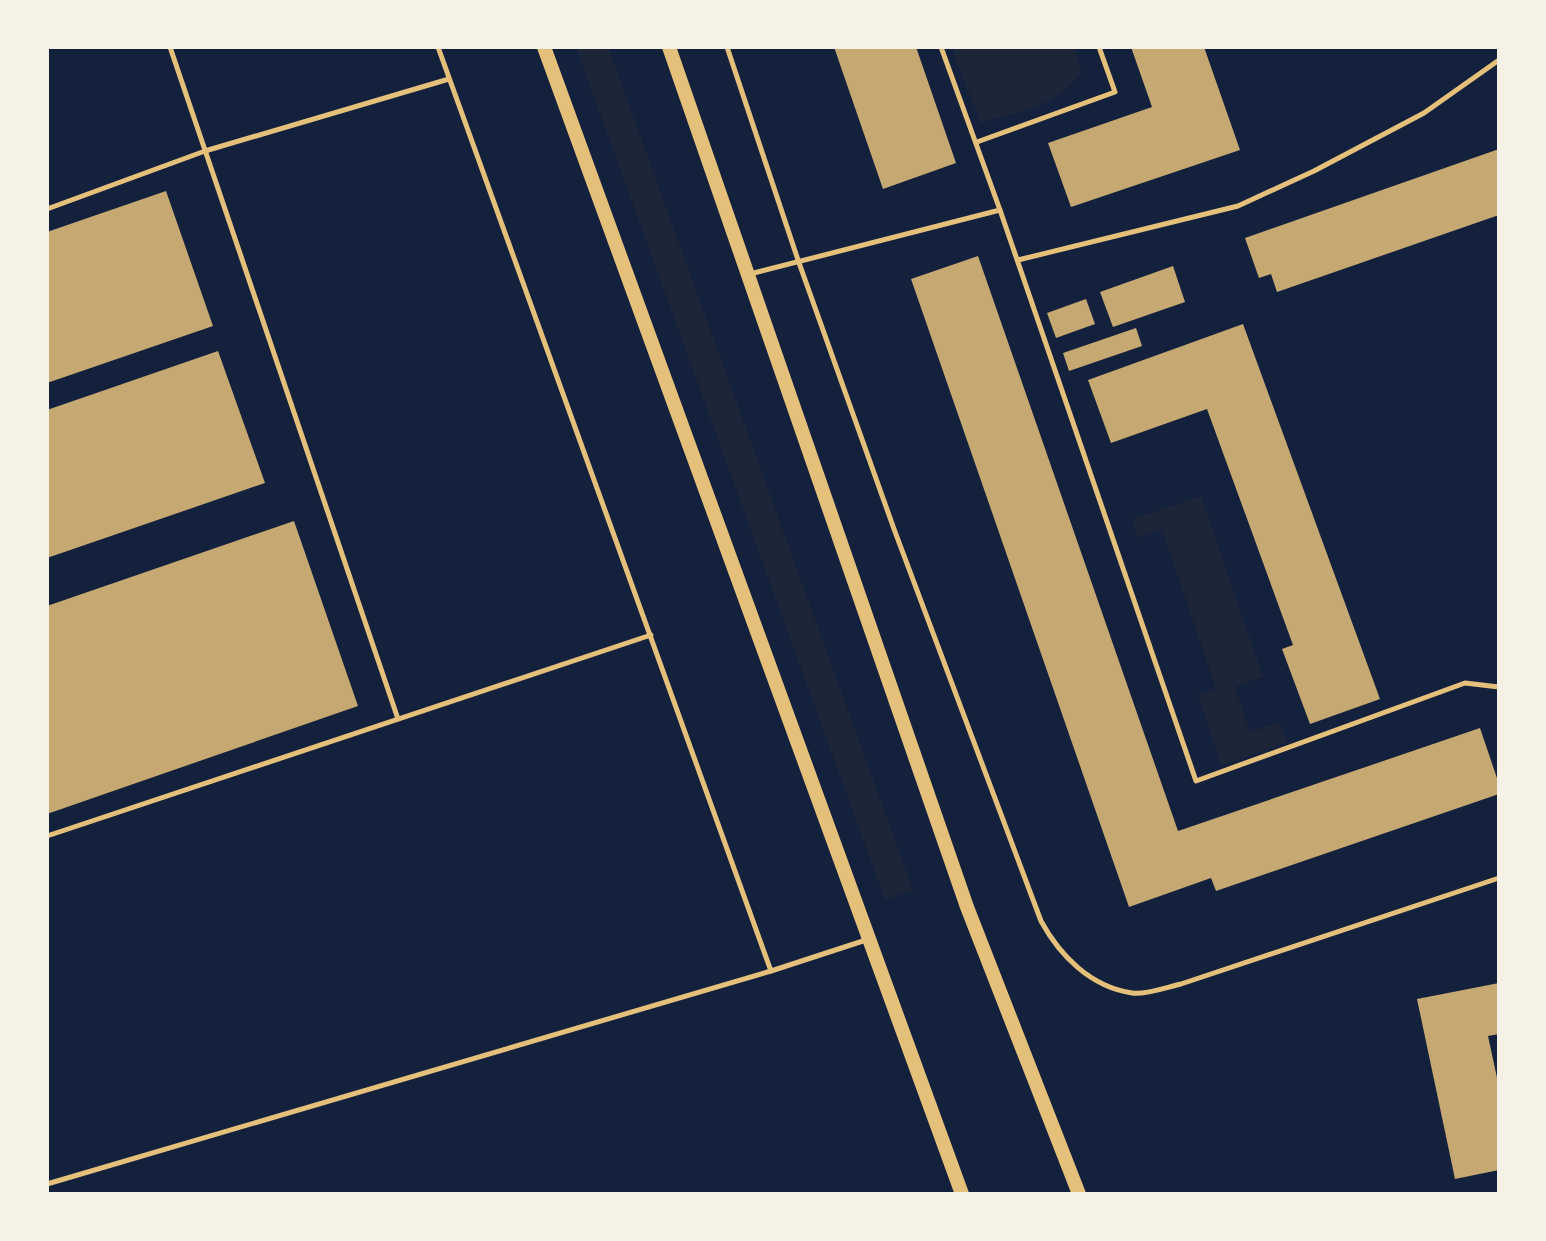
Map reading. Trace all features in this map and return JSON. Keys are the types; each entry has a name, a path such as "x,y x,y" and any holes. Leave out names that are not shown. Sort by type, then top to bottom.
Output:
{"main road":[{"path":"544,47 962,1194"},
{"path":"669,47 750,274 967,906 1079,1194"}],"lane":[{"path":"170,47 398,719"},
{"path":"438,47 771,971"},
{"path":"727,47 798,260 894,529 1032,891 1041,921 1053,943 1092,980 1134,993 1181,984 1499,878"},
{"path":"941,47 1018,260 1196,781 1465,683 1499,687"},
{"path":"976,142 1115,92 1099,47"},
{"path":"1018,260 1238,206 1314,171 1424,113 1499,60"},
{"path":"47,209 205,151 449,79"},
{"path":"750,274 1000,210"},
{"path":"47,836 651,635"},
{"path":"47,1184 771,971 869,939"}],"shaded area":[{"path":"576,47 608,47 913,890 885,900"},
{"path":"955,47 1074,47 1082,71 1073,83 1050,100 1024,111 981,123 953,53"},
{"path":"1201,496 1263,677 1235,687 1250,732 1280,722 1287,743 1221,765 1198,695 1216,689 1162,529 1138,537 1132,519"}],"building":[{"path":"834,47 916,47 956,163 883,189"},
{"path":"1131,47 1204,47 1240,150 1071,207 1048,143 1152,107"},
{"path":"1499,149 1499,215 1277,292 1271,274 1259,278 1245,238"},
{"path":"166,191 213,326 47,383 47,232"},
{"path":"978,256 1178,831 1480,728 1499,784 1499,794 1216,891 1211,878 1129,907 911,279"},
{"path":"1173,266 1185,302 1113,327 1100,292"},
{"path":"1086,299 1095,324 1056,338 1047,313"},
{"path":"1243,324 1380,699 1310,724 1282,649 1293,645 1207,409 1111,443 1088,380"},
{"path":"1136,328 1142,346 1069,371 1063,353"},
{"path":"218,351 265,483 47,558 47,410"},
{"path":"294,521 358,706 47,814 47,606"},
{"path":"1499,983 1499,1034 1488,1036 1499,1087 1499,1170 1455,1179 1417,999"}]}
